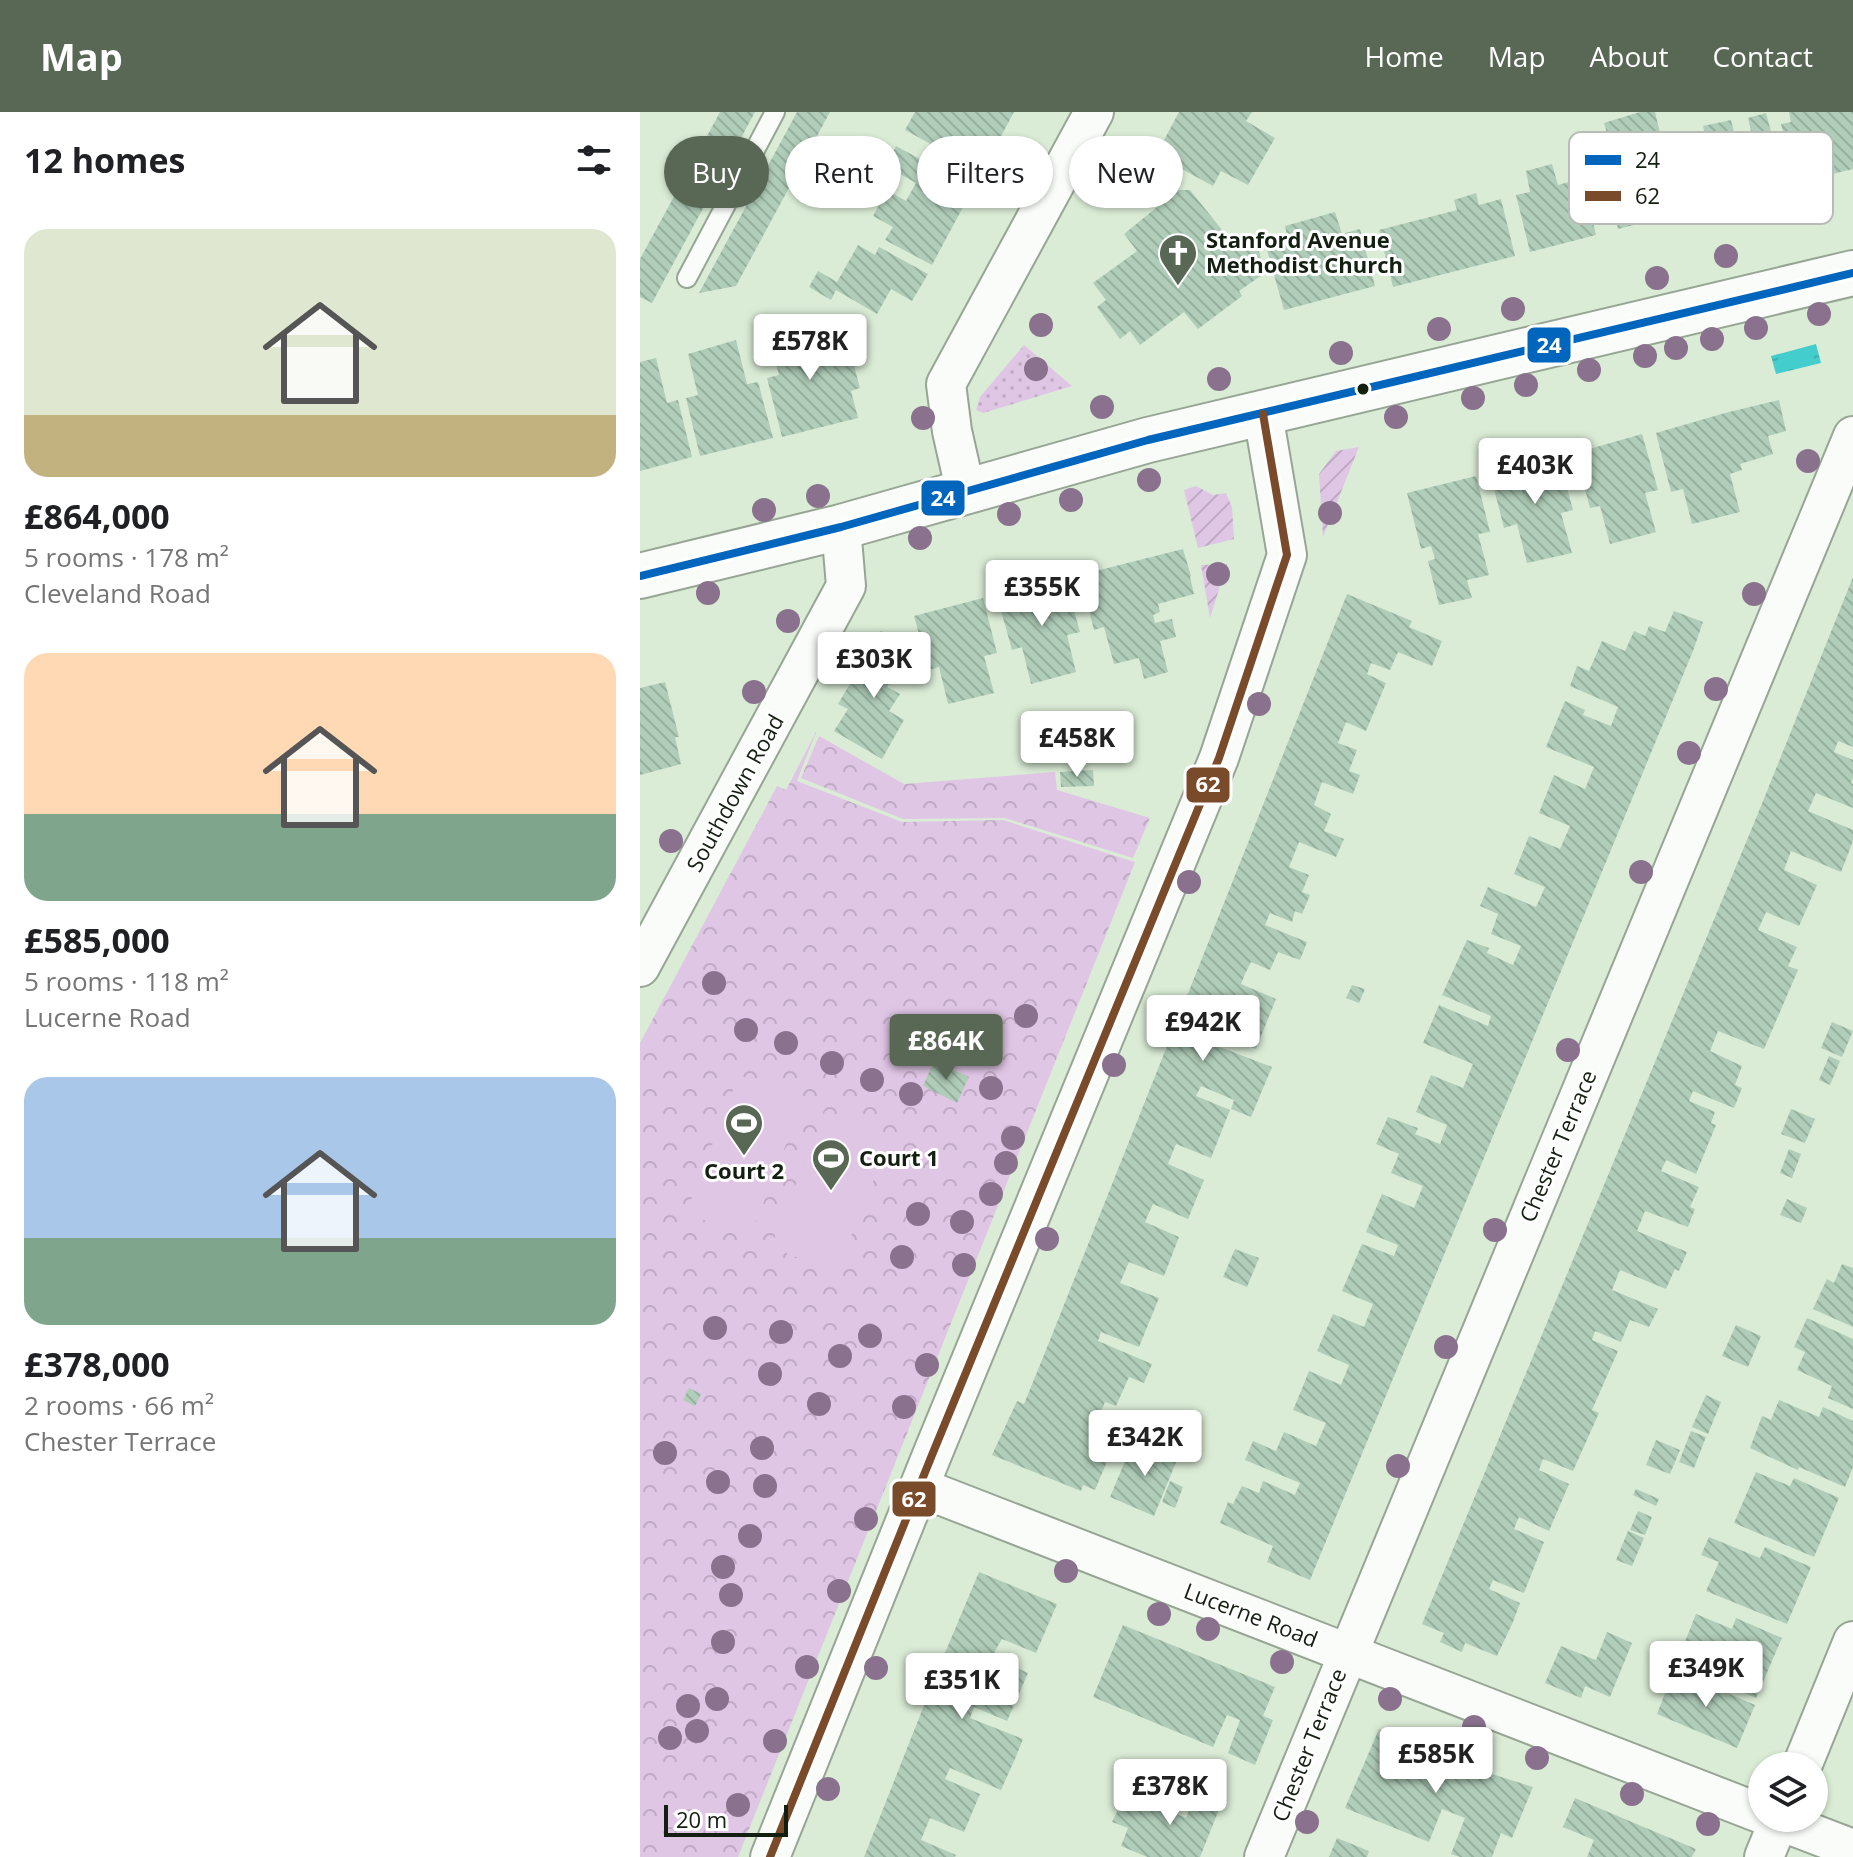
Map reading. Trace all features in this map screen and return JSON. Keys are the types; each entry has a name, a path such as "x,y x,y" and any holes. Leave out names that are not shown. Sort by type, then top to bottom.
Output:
{"street":[{"path":"966,493 952,431 946,384 1094,112"},
{"path":"640,576 841,527 1148,440 1853,273"},
{"path":"770,1857 1219,758 1287,555 1263,414"},
{"name":"Chester Terrace","path":"1264,1857 1853,436"},
{"name":"Southdown Road","path":"640,967 846,586 841,527"},
{"name":"Lucerne Road","path":"919,1487 1748,1808"},
{"path":"1808,1752 1853,1641"},
{"path":"1764,1857 1770,1832"},
{"name":"Lucerne Road","path":"1809,1832 1853,1849"}],"lane":[{"path":"687,278 775,112"}],"green space":[{"path":"1024,345 1072,386 983,413 976,410 980,397"},
{"path":"1359,447 1323,537 1319,474 1336,451"},
{"path":"1196,486 1213,495 1226,493 1232,507 1234,539 1198,548 1184,490"},
{"path":"1227,564 1210,618 1201,565"},
{"path":"817,730 797,781 902,822 1003,820 1135,862 738,1857 640,1857 640,1043 777,786 786,790"},
{"path":"819,736 904,784 1055,772 1057,790 1150,818 1133,858 1005,818 903,819 801,778"},
{"name":"Court 2","path":"739,1075 803,1100 750,1238 686,1213"},
{"name":"Court 1","path":"825,1111 891,1137 836,1273 771,1247"}],"water":[{"path":"1816,344 1821,363 1776,374 1771,356"}],"building":[{"path":"720,112 755,112 742,136 707,136"},
{"path":"797,112 830,112 817,136 785,136 785,195 736,286 699,293 745,208 769,208 769,164"},
{"path":"915,112 1014,112 1001,136 917,137 905,130"},
{"path":"1179,112 1252,112 1246,121 1275,138 1248,185 1221,171 1213,186 1183,170 1183,136 1166,136"},
{"path":"1640,112 1655,112 1660,132 1607,132 1604,123"},
{"path":"1789,112 1853,112 1853,169 1833,174 1833,132 1783,132 1781,124 1791,122"},
{"path":"1766,113 1771,132 1751,132 1748,118"},
{"path":"1731,120 1734,132 1704,132 1703,126"},
{"path":"901,149 917,157 917,208 963,208 932,265 885,240 893,227 873,216 877,208 901,208 901,198 906,201 916,183 901,174"},
{"path":"1552,164 1558,185 1569,182 1569,224 1593,224 1596,235 1530,252 1516,195 1530,192 1526,171"},
{"path":"1183,190 1190,190 1230,240 1236,236 1246,245 1256,240 1265,273 1239,291 1242,296 1198,329 1184,312 1140,345 1130,331 1120,339 1097,307 1106,300 1093,283 1137,251 1124,234 1156,208 1183,208"},
{"path":"1476,193 1479,205 1501,199 1515,256 1393,287 1379,230 1457,210 1454,200"},
{"path":"668,208 703,208 652,303 640,297 640,259"},
{"path":"1335,212 1342,234 1360,229 1375,286 1284,310 1267,250 1289,244 1285,226"},
{"path":"1617,224 1638,224 1618,229"},
{"path":"858,245 875,255 879,247 928,274 912,301 891,289 877,314 836,290 831,300 809,287 818,271 837,282"},
{"path":"817,319 828,364 852,358 860,388 851,391 858,418 782,437 767,378 779,375 768,333"},
{"path":"736,340 747,384 758,382 773,438 700,456 686,398 698,395 688,354"},
{"path":"656,358 667,403 678,400 692,457 640,471 640,362"},
{"path":"1779,400 1786,431 1768,436 1773,454 1740,464 1742,470 1730,474 1740,512 1692,524 1683,489 1671,492 1656,433"},
{"path":"1642,434 1658,490 1645,493 1656,532 1610,544 1600,506 1590,508 1575,453"},
{"path":"1558,455 1573,510 1561,513 1572,553 1527,563 1517,524 1504,528 1490,473"},
{"path":"1476,476 1490,532 1478,534 1489,575 1467,580 1472,598 1439,605 1428,561 1435,559 1431,546 1421,549 1407,493"},
{"path":"1183,549 1194,594 1158,604 1160,612 1153,615 1155,623 1172,619 1176,637 1160,641 1168,672 1144,679 1139,658 1114,664 1104,627 1094,630 1080,575"},
{"path":"1853,577 1853,747 1838,741 1834,752 1853,760 1853,808 1816,793 1808,811 1853,830 1850,849 1841,872 1791,851 1784,870 1817,885 1799,926 1766,912 1758,930 1797,947 1788,966 1798,970 1764,1049 1718,1031 1710,1051 1742,1066 1735,1085 1742,1088 1734,1108 1693,1091 1689,1101 1715,1112 1711,1123 1716,1125 1696,1174 1666,1160 1661,1171 1699,1187 1690,1207 1695,1209 1688,1227 1645,1211 1637,1231 1687,1252 1679,1271 1675,1269 1666,1289 1620,1270 1612,1290 1658,1309 1649,1327 1630,1320 1621,1342 1595,1331 1592,1340 1618,1351 1592,1410 1599,1413 1573,1471 1543,1459 1539,1470 1569,1484 1549,1531 1519,1517 1514,1529 1544,1542 1524,1593 1493,1580 1489,1589 1520,1603 1513,1622 1497,1656 1465,1643 1462,1652 1440,1642 1444,1633 1422,1624"},
{"path":"1065,578 1080,632 1067,635 1076,672 1031,684 1022,647 1012,650 997,596"},
{"path":"1347,594 1412,621 1409,627 1442,641 1432,666 1398,652 1390,670 1371,663 1367,674 1386,683 1366,731 1346,722 1338,743 1357,750 1349,771 1360,775 1353,794 1322,782 1314,805 1331,814 1324,831 1344,839 1336,857 1299,842 1289,867 1309,875 1302,892 1310,895 1302,914 1295,911 1292,922 1270,913 1265,925 1307,942 1300,960 1278,952 1270,970 1251,962 1241,984 1276,999 1256,1049 1222,1035 1217,1046 1272,1067 1251,1117 1231,1109 1234,1100 1201,1086 1196,1096 1230,1110 1211,1158 1176,1144 1168,1164 1204,1180 1188,1219 1153,1204 1145,1222 1179,1237 1164,1276 1129,1262 1120,1283 1159,1298 1139,1347 1101,1332 1098,1341 1152,1364 1144,1383 1129,1377 1116,1406 1105,1402 1093,1431 1116,1440 1095,1490 1083,1485 1081,1491 992,1455 1017,1401 1024,1404"},
{"path":"983,598 997,653 984,656 994,693 948,704 939,667 929,670 914,616"},
{"path":"1674,611 1703,622 1693,651 1310,1580 1267,1562 1273,1546 1220,1523 1228,1502 1233,1504 1242,1486 1259,1493 1263,1481 1295,1495 1300,1483 1245,1460 1253,1441 1276,1451 1284,1432 1316,1446 1326,1423 1293,1410 1309,1371 1341,1385 1349,1365 1317,1351 1333,1314 1364,1327 1373,1304 1342,1291 1362,1244 1394,1256 1398,1245 1366,1232 1382,1194 1414,1208 1423,1186 1391,1173 1399,1154 1376,1144 1388,1117 1418,1128 1415,1134 1440,1144 1447,1125 1416,1112 1431,1075 1463,1088 1473,1064 1423,1043 1439,1005 1488,1026 1491,1016 1442,995 1467,940 1489,948 1487,953 1513,965 1521,946 1491,934 1498,914 1480,906 1488,887 1536,907 1545,887 1514,874 1529,836 1560,849 1570,826 1539,813 1554,775 1585,789 1594,767 1546,747 1565,701 1585,710 1583,715 1611,726 1618,707 1570,686 1577,666 1589,671 1602,641 1625,651 1634,631 1645,636 1649,626 1665,632"},
{"path":"880,631 908,640 898,669 887,687 900,694 889,711 904,720 882,759 834,731 848,709 838,704 858,670 867,675 876,661 871,660"},
{"path":"665,682 679,737 675,737 681,764 640,775 640,688"},
{"path":"1093,770 1094,786 1061,787 1060,772"},
{"path":"1352,985 1365,989 1359,1003 1346,998"},
{"path":"1832,1022 1853,1031 1842,1057 1821,1048"},
{"path":"1829,1056 1840,1061 1830,1085 1819,1080"},
{"path":"934,1061 969,1077 957,1103 923,1086"},
{"path":"1791,1109 1815,1119 1805,1143 1781,1134"},
{"path":"1789,1149 1801,1154 1792,1178 1780,1173"},
{"path":"1787,1199 1807,1208 1801,1223 1780,1215"},
{"path":"1235,1249 1259,1258 1247,1287 1223,1277"},
{"path":"1842,1264 1853,1268 1853,1327 1813,1309 1827,1279 1834,1283"},
{"path":"1807,1318 1853,1339 1853,1409 1828,1398 1832,1386 1797,1370 1805,1352 1794,1347"},
{"path":"1736,1325 1761,1336 1748,1367 1722,1356"},
{"path":"689,1388 701,1394 695,1406 683,1400"},
{"path":"1706,1395 1721,1402 1708,1434 1692,1427"},
{"path":"1779,1400 1819,1417 1823,1407 1853,1421 1853,1467 1845,1487 1750,1448 1762,1416 1771,1420"},
{"path":"1691,1431 1706,1437 1694,1468 1679,1462"},
{"path":"1656,1440 1680,1450 1670,1474 1646,1465"},
{"path":"1144,1441 1179,1455 1154,1516 1110,1497 1128,1454 1137,1458"},
{"path":"1756,1472 1790,1486 1794,1478 1839,1498 1814,1557 1734,1523"},
{"path":"1170,1481 1183,1487 1175,1508 1162,1502"},
{"path":"1636,1489 1659,1499 1656,1506 1633,1495"},
{"path":"1638,1511 1652,1517 1645,1535 1630,1530"},
{"path":"1628,1531 1644,1538 1632,1566 1616,1560"},
{"path":"1709,1537 1760,1558 1765,1547 1811,1567 1787,1624 1706,1591 1719,1562 1701,1555"},
{"path":"979,1572 1057,1604 1036,1653 1002,1639 996,1649 993,1658 1028,1673 1007,1721 974,1707 970,1718 1023,1739 1015,1759 1001,1790 950,1768 945,1779 980,1794 964,1832 930,1818 921,1840 955,1857 864,1857 942,1660"},
{"path":"1696,1614 1732,1629 1736,1618 1782,1638 1756,1698 1676,1664"},
{"path":"1123,1625 1275,1687 1263,1716 1273,1720 1255,1765 1228,1753 1240,1720 1227,1715 1213,1747 1093,1697"},
{"path":"1607,1632 1632,1643 1610,1697 1585,1686 1581,1698 1545,1683 1561,1646 1596,1660"},
{"path":"1674,1670 1755,1705 1737,1748 1657,1714"},
{"path":"1379,1729 1533,1787 1512,1838 1501,1833 1492,1857 1460,1857 1451,1854 1465,1818 1442,1809 1429,1842 1345,1808"},
{"path":"1198,1787 1224,1797 1200,1857 1147,1857 1121,1846 1128,1828 1112,1822 1121,1804 1137,1810 1141,1799 1186,1818"},
{"path":"1575,1798 1696,1849 1692,1857 1587,1857 1594,1840 1563,1827"},
{"path":"1337,1838 1369,1851 1367,1857 1329,1857"}],"transit line":[{"name":"24","path":"640,576 841,527 1148,440 1853,273"},
{"name":"62","path":"770,1857 1219,758 1287,555 1263,414"}],"place":[{"name":"Stanford Avenue Methodist Church","path":"1178,287"},
{"name":"Court 2","path":"744,1157"},
{"name":"Court 1","path":"831,1192"}]}
